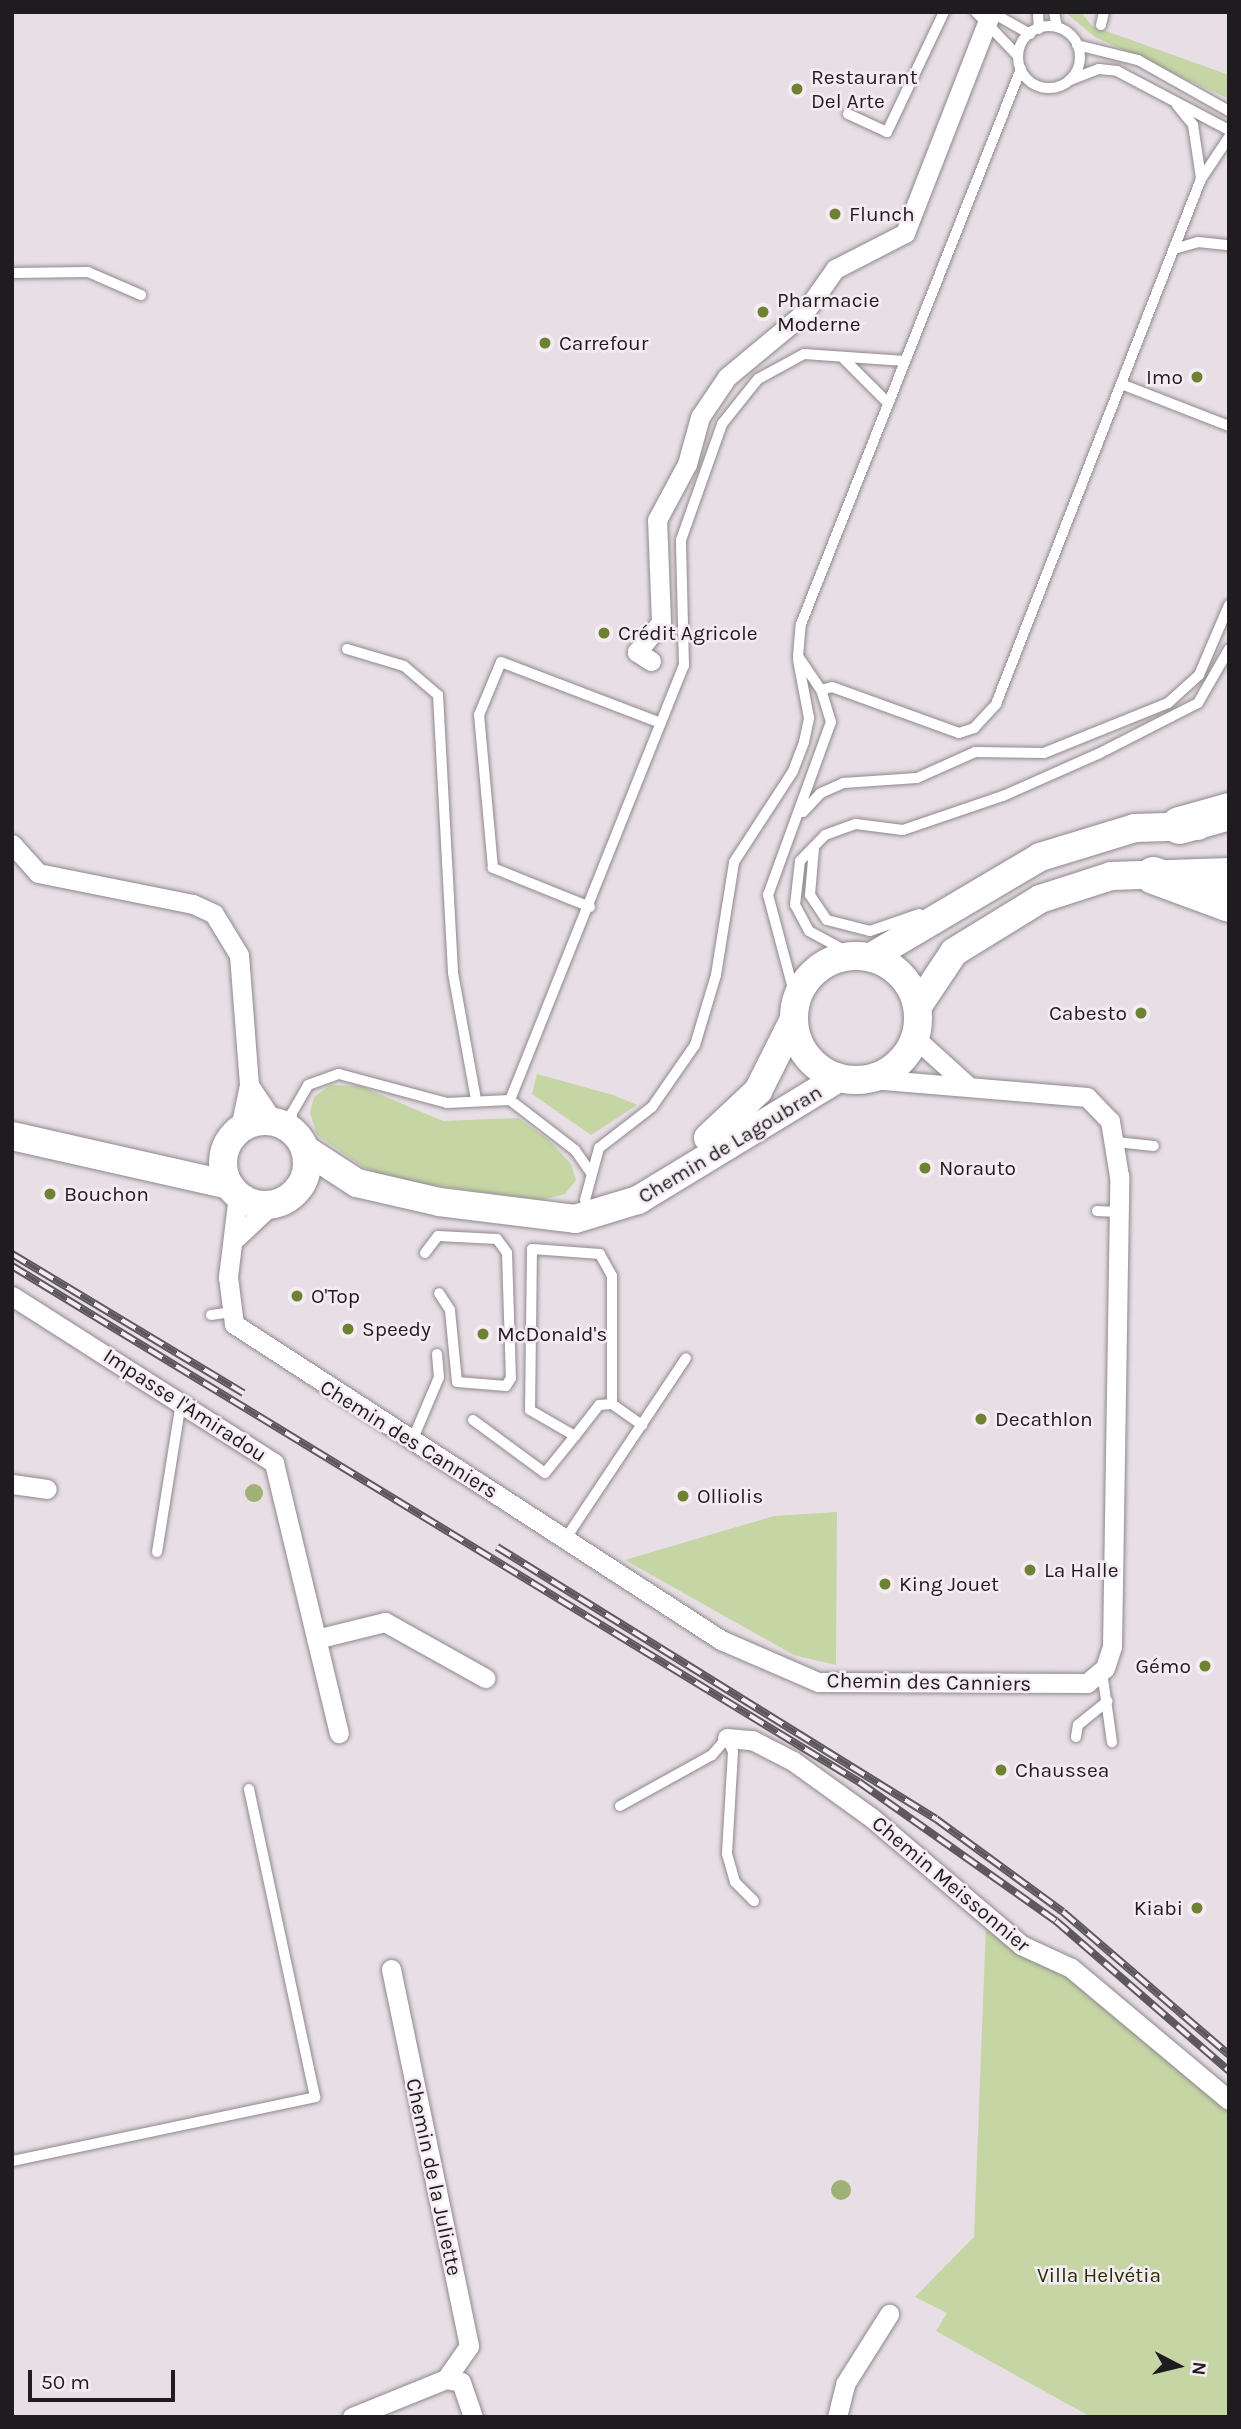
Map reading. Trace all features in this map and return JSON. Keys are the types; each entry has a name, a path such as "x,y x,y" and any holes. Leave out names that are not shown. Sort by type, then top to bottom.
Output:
{"highway":[{"path":"1179,825 1229,811"},
{"path":"1153,875 1229,903"}],"main road":[{"path":"1229,829 1179,825 1074,844 954,905 862,956 818,968 795,1010 802,1050 839,1078 872,1079 898,1063 915,1038 918,1006 954,952 1003,917 1086,883 1153,875 1229,872"},
{"path":"862,956 896,970 918,1006"},
{"name":"Chemin de Lagoubran","path":"538,1215 649,1177 738,1113 768,1074 795,1010"},
{"name":"Chemin de Lagoubran","path":"282,1199 357,1183 575,1219 618,1211 839,1078"},
{"path":"12,1136 87,1157 187,1171 233,1190 282,1199 306,1174 290,1133 232,1139 187,1171"},
{"name":"Chemin de Lagoubran","path":"290,1133 357,1183"},
{"path":"232,1139 233,1190"}],"street":[{"path":"651,660 637,652 661,622 657,520 687,464 700,416 727,377 804,313 835,270 905,233 986,15"},
{"path":"12,844 38,873 193,904 214,914 239,955 249,1084 232,1139"},
{"path":"915,1038 967,1086"},
{"path":"872,1079 967,1086 1046,1099 1087,1097 1100,1105 1116,1142 1118,1212 1112,1647 1101,1671"},
{"path":"249,1084 290,1133"},
{"name":"Chemin des Canniers","path":"233,1190 237,1237 228,1277 234,1324 255,1342 566,1538 721,1640 818,1682 1071,1684 1087,1683 1101,1671"},
{"path":"237,1237 282,1199"},
{"name":"Impasse l'Amiradou","path":"12,1296 181,1401 274,1463 339,1733"},
{"path":"12,1484 47,1489"},
{"path":"316,1639 385,1622 485,1678"},
{"name":"Chemin Meissonnier","path":"727,1738 752,1740 793,1761 872,1818 1021,1945 1071,1969 1229,2100"},
{"name":"Chemin de la Juliette","path":"391,1969 468,2346 446,2379"},
{"path":"837,2417 845,2384 890,2314"},
{"path":"352,2417 446,2379 461,2382 473,2417"}],"lane":[{"path":"848,114 887,132 944,12"},
{"path":"1018,56 1034,31 1038,12"},
{"path":"1054,12 1057,27 1077,45 1138,60 1229,111"},
{"path":"1101,25 1104,12"},
{"path":"986,15 1034,31 1057,27"},
{"path":"585,1200 591,1173 607,1136 652,1107 695,1045 716,975 734,862 793,771 804,742 809,718 797,656 801,624 1021,69 1018,56 986,15"},
{"path":"1069,81 1079,64 1077,45"},
{"path":"1021,69 1041,87 1069,81 1099,69 1117,71 1229,130"},
{"path":"1173,101 1193,125 1201,179"},
{"path":"821,690 832,687 958,733 974,728 996,704 1201,179 1229,137"},
{"path":"1174,249 1198,242 1229,245"},
{"path":"12,274 88,272 141,295"},
{"path":"510,1100 590,907 688,646 681,540 722,424 743,394 778,365 804,354 905,361"},
{"path":"843,358 888,403"},
{"path":"1121,384 1229,426"},
{"path":"791,826 832,787 917,778 975,752 1044,753 1168,703 1199,675 1229,605"},
{"path":"347,649 404,666 438,695 453,973 476,1099"},
{"path":"862,956 809,931 795,905 795,875 825,835 856,824 903,830 992,800 1163,724 1206,695 1229,649"},
{"path":"795,1010 768,895 791,826 829,742 831,722 821,690 797,656"},
{"path":"590,907 493,867 480,715 501,662 661,723"},
{"path":"814,848 810,895 818,912 841,928 870,932 954,905"},
{"path":"290,1133 292,1113 308,1085 339,1074 427,1099 510,1100 575,1150 591,1173"},
{"path":"1116,1142 1154,1146"},
{"path":"1097,1211 1118,1212"},
{"path":"425,1253 438,1237 497,1239 507,1253 511,1378 506,1386 457,1382 450,1310 439,1293"},
{"path":"575,1436 530,1410 532,1250 600,1254 612,1276 612,1404"},
{"path":"211,1315 232,1312"},
{"path":"412,1441 439,1377 438,1354"},
{"path":"566,1538 685,1357"},
{"path":"157,1552 181,1401"},
{"path":"473,1420 545,1473 599,1405 612,1404 642,1425"},
{"path":"1101,1671 1108,1701 1112,1742"},
{"path":"1076,1737 1078,1725 1108,1701"},
{"path":"620,1806 712,1755 727,1738 733,1752 727,1854 735,1882 754,1901"},
{"path":"12,2161 315,2096 249,1789"}],"green space":[{"path":"1065,12 1081,12 1092,26 1229,75 1229,99 1095,37"},
{"path":"537,1074 613,1095 637,1105 591,1135 532,1094"},
{"path":"331,1085 360,1086 443,1121 518,1118 549,1140 571,1164 576,1180 565,1194 542,1200 395,1180 363,1167 317,1135 310,1113 314,1097"},
{"path":"837,1512 836,1665 794,1655 625,1560 774,1516"},
{"name":"Villa Helvétia","path":"986,1925 1033,1963 1053,1959 1229,2108 1229,2417 1091,2417 936,2331 947,2313 915,2297 974,2237"}],"shaded area":[{"path":"250,1484 258,1484 263,1493 261,1500 250,1502 245,1497 245,1489"},
{"path":"837,2180 845,2180 851,2190 845,2200 837,2200 831,2194 831,2186"}],"railway":[{"path":"12,1254 243,1393"},
{"path":"12,1266 859,1782 1056,1921 1229,2071"},
{"path":"497,1547 936,1819 1063,1912 1229,2055"}],"place":[{"name":"Restaurant Del Arte","path":"797,89"},
{"name":"Flunch","path":"835,214"},
{"name":"Pharmacie Moderne","path":"763,312"},
{"name":"Carrefour","path":"545,343"},
{"name":"Imo","path":"1197,377"},
{"name":"Crédit Agricole","path":"604,633"},
{"name":"Cabesto","path":"1141,1013"},
{"name":"Norauto","path":"925,1168"},
{"name":"Bouchon","path":"50,1194"},
{"name":"O'Top","path":"297,1296"},
{"name":"Speedy","path":"348,1329"},
{"name":"McDonald's","path":"483,1334"},
{"name":"Decathlon","path":"981,1419"},
{"name":"Olliolis","path":"683,1496"},
{"name":"La Halle","path":"1030,1570"},
{"name":"King Jouet","path":"885,1584"},
{"name":"Gémo","path":"1205,1666"},
{"name":"Chaussea","path":"1001,1770"},
{"name":"Kiabi","path":"1197,1908"}]}
